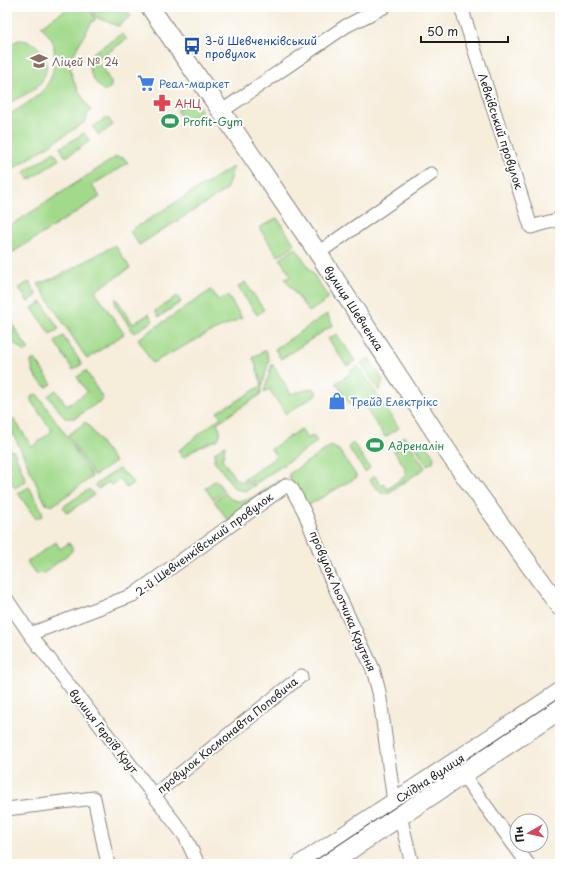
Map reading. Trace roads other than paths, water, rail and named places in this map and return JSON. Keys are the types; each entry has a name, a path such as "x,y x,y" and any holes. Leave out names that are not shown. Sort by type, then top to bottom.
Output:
{"street":[{"name":"вулиця Шевченка","path":"150,7 318,253 452,458 560,607"},
{"path":"222,112 346,26 384,7"},
{"name":"Левківський провулок","path":"461,7 531,227 560,218"},
{"path":"318,253 431,174"},
{"name":"2-й Шевченківський провулок","path":"30,634 134,596 287,485"},
{"name":"провулок Льотчика Крутеня","path":"287,485 292,489 305,513 329,575 373,669 379,692 397,809 412,864"},
{"name":"вулиця Героїв Крут","path":"7,600 30,634 185,836 198,864"},
{"name":"провулок Космонавта Поповича","path":"154,795 300,676"},
{"name":"Східна вулиця","path":"458,769 560,692"},
{"name":"Східна вулиця","path":"301,864 397,809 458,769 560,710"},
{"path":"458,769 528,864"},
{"path":"7,809 94,798 108,864"},
{"name":"Східна вулиця","path":"329,864 397,809"}],"tram line":[{"path":"310,864 560,697"}],"place":[{"name":"3-й Шевченківський провулок","path":"192,46"},
{"name":"Ліцей № 24","path":"39,61"},
{"name":"Реал-маркет","path":"146,83"},
{"name":"АНЦ","path":"162,103"},
{"name":"Profit-Gym","path":"170,121"},
{"name":"Трейд Електрікс","path":"337,401"},
{"name":"Адреналін","path":"375,445"}]}
